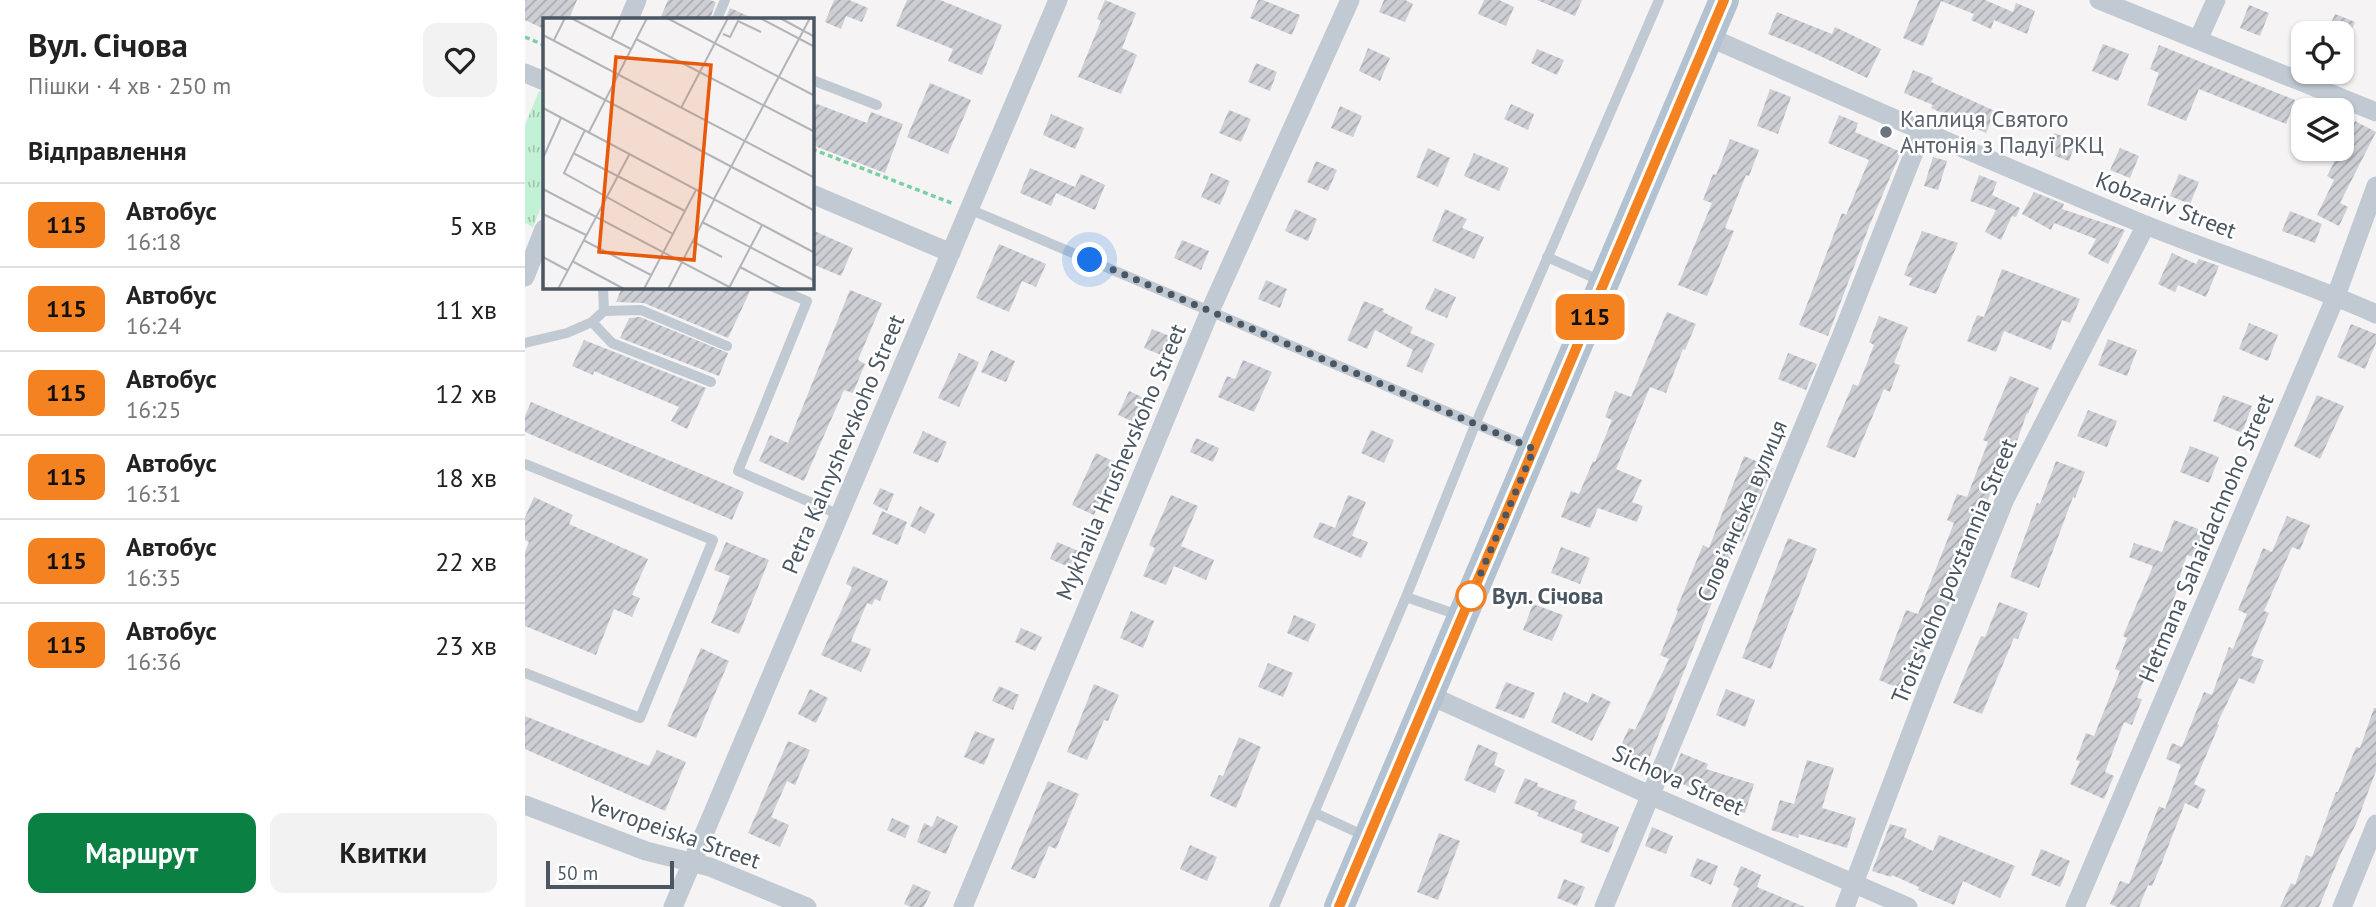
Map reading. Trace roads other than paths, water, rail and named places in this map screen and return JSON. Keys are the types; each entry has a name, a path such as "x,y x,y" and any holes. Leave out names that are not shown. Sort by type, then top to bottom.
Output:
{"main road":[{"path":"1339,907 1724,0"}],"street":[{"path":"629,18 637,0"},
{"name":"Petra Kalnyshevskoho Street","path":"673,907 1058,0"},
{"name":"Mykhaila Hrushevskoho Street","path":"963,907 1210,311 1350,0"},
{"path":"2099,0 2376,112"},
{"path":"2198,40 2215,0"},
{"name":"Kobzariv Street","path":"1709,37 1922,132 2146,225 2336,296 2376,314"},
{"path":"525,73 543,81"},
{"name":"Словʼянська вулиця","path":"1604,907 1896,203 1922,132"},
{"name":"Hetmana Sahaidachnoho Street","path":"2075,907 2336,296 2376,186"},
{"path":"814,195 951,253"},
{"name":"Troits'koho povstannia Street","path":"1845,907 1929,686 2005,499 2146,225"},
{"path":"525,277 542,242"},
{"name":"Sichova Street","path":"1429,695 1652,796 1908,907"},
{"name":"Yevropeiska Street","path":"525,804 646,851 710,867 807,907"},
{"path":"2342,907 2376,824"}],"lane":[{"path":"717,18 725,0"},
{"path":"1275,907 1406,597 1475,425 1659,0"},
{"path":"814,81 877,105"},
{"path":"969,209 1534,449"},
{"path":"1547,257 1605,282"},
{"path":"603,289 604,311"},
{"path":"778,289 807,301 738,471 840,515"},
{"path":"525,343 567,333 593,322 604,311 641,310 727,346"},
{"path":"593,322 612,343 711,383"},
{"path":"525,464 713,540 640,718 525,673"},
{"path":"1406,597 1462,617"},
{"path":"1315,813 1368,838"}],"place":[{"name":"Каплиця Святого Антонія з Падуї РКЦ","path":"1886,132"},
{"name":"Вул. Січова","path":"1471,596"}]}
